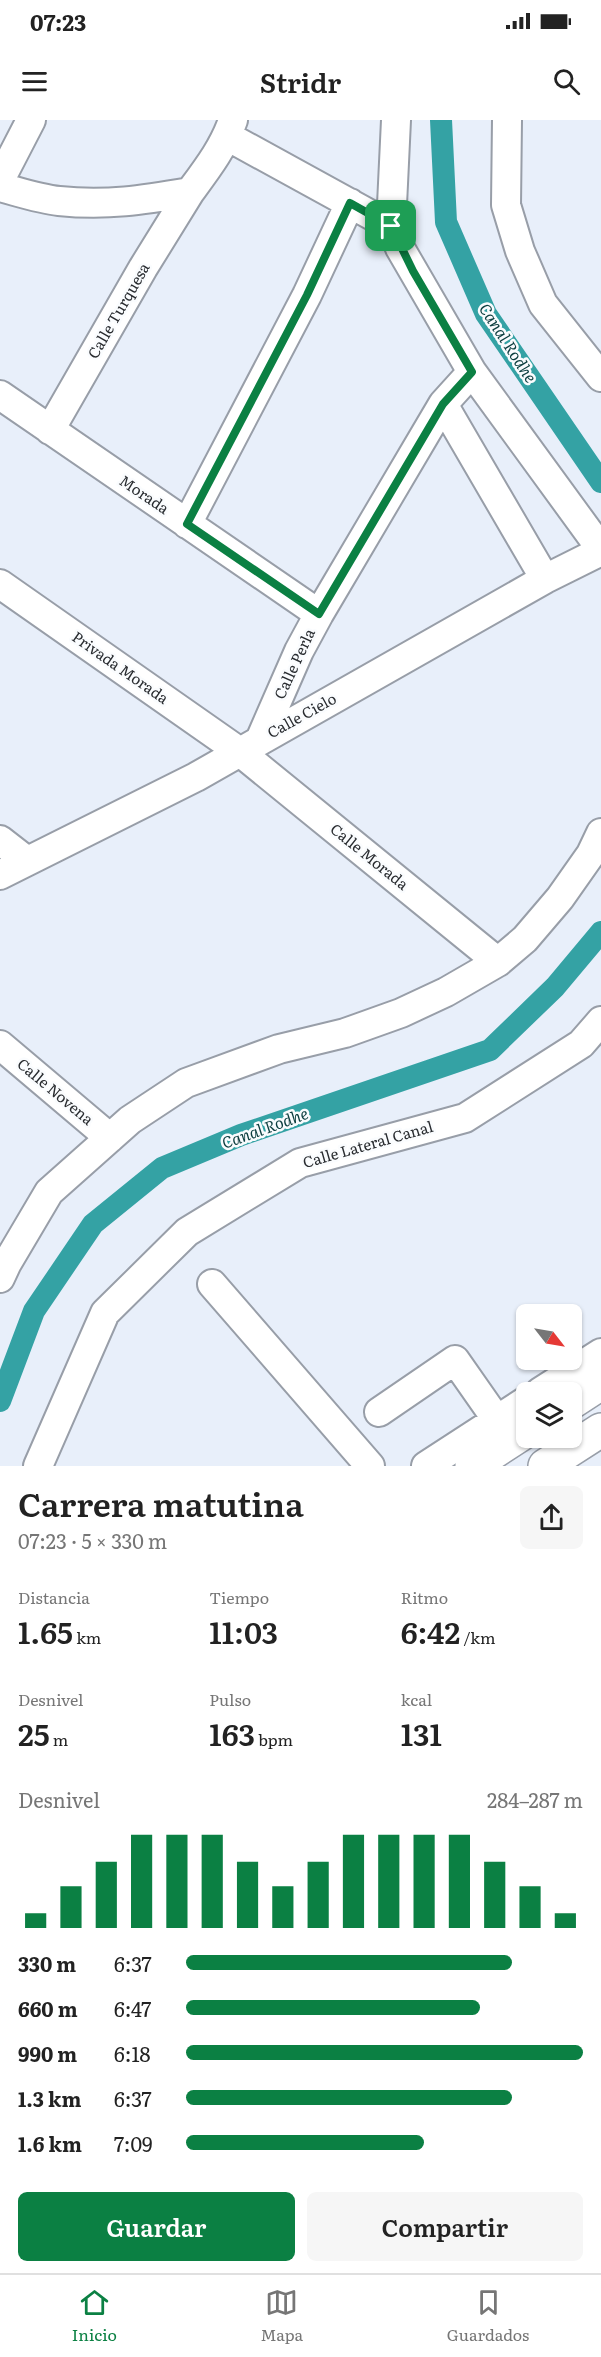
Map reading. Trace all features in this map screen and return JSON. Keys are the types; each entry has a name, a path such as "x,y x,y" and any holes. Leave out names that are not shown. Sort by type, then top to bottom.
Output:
{"highway":[{"path":"582,1395 601,1383"},
{"path":"472,1466 512,1425"},
{"path":"545,1466 601,1430"}],"street":[{"path":"0,180 31,120"},
{"path":"396,120 391,226 413,271 472,372 601,550"},
{"path":"507,120 506,205 520,251 543,304 601,377"},
{"path":"230,128 391,226"},
{"name":"Calle Turquesa","path":"50,430 142,268 230,128"},
{"path":"0,187 57,201 91,203 130,203 190,192"},
{"path":"187,524 307,295 350,203"},
{"name":"Calle Perla","path":"250,746 319,614 443,404 472,372"},
{"name":"Morada","path":"0,395 319,614"},
{"path":"443,404 545,579"},
{"name":"Calle Cielo","path":"0,875 250,746 545,579 601,550"},
{"name":"Privada Morada","path":"0,584 250,746"},
{"name":"Calle Morada","path":"250,746 498,962"},
{"path":"2,1266 49,1192 130,1120 186,1083 279,1049 345,1033 401,1013 446,992 498,962 525,939 560,898 591,854 601,833"},
{"path":"0,840 27,861"},
{"name":"Calle Lateral Canal","path":"38,1466 105,1313 187,1232 300,1163 465,1118 581,1044 601,1021"},
{"name":"Calle Novena","path":"0,1045 110,1138"},
{"path":"212,1284 370,1466"},
{"path":"556,1382 601,1353"},
{"path":"380,1412 455,1360 512,1425 426,1466"}],"waterway":[{"name":"Canal Rodhe","path":"441,120 446,222 486,314 601,482"},
{"name":"Canal Rodhe","path":"0,1401 34,1311 93,1224 162,1168 241,1135 490,1050 555,987 601,932"}],"route":[{"path":"350,203 391,226 400,248 472,372 443,404 319,614 187,524 307,295 350,203"}]}
